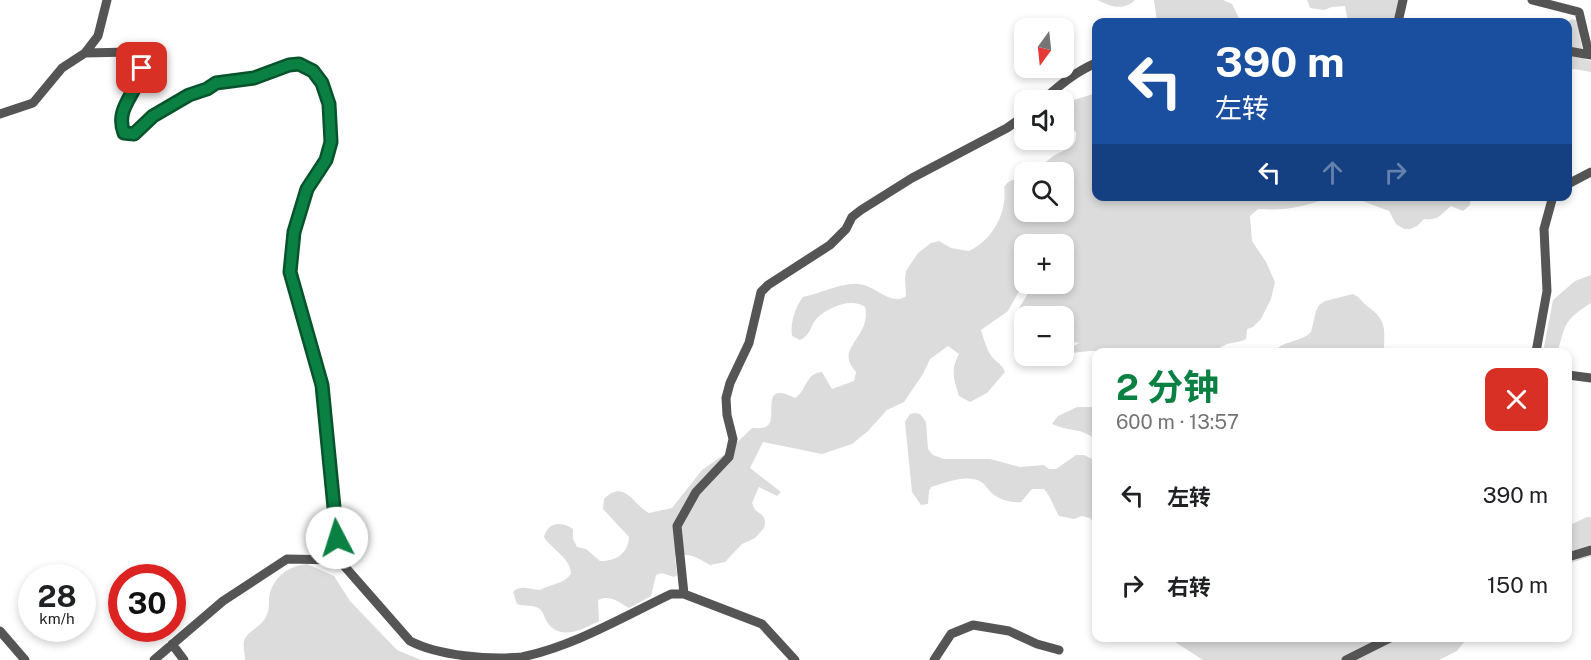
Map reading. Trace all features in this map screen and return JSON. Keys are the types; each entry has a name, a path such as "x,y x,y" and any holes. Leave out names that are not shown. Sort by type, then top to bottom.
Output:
{"street":[{"path":"0,114 33,104 62,68 85,53 98,36 107,0"},
{"path":"1399,18 1403,0"},
{"path":"1532,0 1579,12 1590,54 1572,52"},
{"path":"85,53 130,52 140,58 142,68 140,80 123,108 119,121 124,133 134,134 153,116 189,95 207,89 216,83 254,78 289,65 299,64 313,71 322,83 329,104 331,142 326,160 307,189 294,232 290,272 322,385 339,560 410,641 430,650 473,658 521,657 568,643 671,594 684,594 762,624 795,660"},
{"path":"1054,90 1081,70 1092,65"},
{"path":"684,594 678,526 696,492 729,457 733,439 727,415 726,398 730,383 749,343 761,292 768,285 830,245 846,229 852,217 861,210 912,178 1014,123"},
{"path":"1572,182 1591,172"},
{"path":"1537,348 1547,291 1544,229 1552,201"},
{"path":"1572,376 1591,378"},
{"path":"1572,555 1591,550"},
{"path":"154,660 223,601 287,559 339,560"},
{"path":"934,660 951,634 973,625 1009,631 1036,644 1059,650"},
{"path":"0,631 25,660"},
{"path":"1346,660 1382,642"},
{"path":"172,644 184,660"}],"shaded area":[{"path":"1098,0 1135,0 1126,6 1117,7"},
{"path":"1154,0 1223,0 1232,4 1239,18 1156,18"},
{"path":"1307,0 1404,0 1406,7 1403,18 1347,18 1345,6 1324,10 1310,8"},
{"path":"1572,19 1577,20 1584,59 1591,61 1591,72 1572,70"},
{"path":"1092,94 1092,201 1318,201 1295,208 1258,209 1250,216 1252,241 1266,262 1275,282 1271,299 1261,319 1253,327 1247,329 1246,339 1220,348 1092,348 1092,351 1074,353 1074,346 1079,343 1074,342 1074,306 1020,306 1028,294 1074,294 1074,234 1014,234 1014,294 1017,294 1008,311 981,330 991,355 1005,372 987,393 970,402 959,396 954,370 959,354 948,346 930,359 904,402 887,410 868,431 852,444 822,454 763,442 750,468 781,492 777,496 759,487 752,503 755,510 764,517 764,528 755,538 742,544 725,562 710,565 689,555 675,556 677,575 674,577 662,573 656,575 651,596 629,608 610,598 602,598 598,600 599,621 572,632 565,633 553,628 537,607 517,604 513,592 516,590 522,588 540,590 561,582 571,574 568,563 544,537 552,526 560,524 573,529 573,539 577,547 586,549 600,561 616,558 624,552 629,537 603,509 604,499 611,493 623,492 649,513 672,508 702,470 725,454 752,428 767,426 770,422 773,397 777,393 784,393 795,398 812,376 822,372 832,389 854,381 856,372 850,363 849,354 862,331 866,316 865,307 860,304 847,303 827,310 817,318 808,333 800,340 792,336 792,321 803,297 838,286 859,284 889,298 901,299 906,296 906,271 918,253 931,243 939,241 951,248 969,251 985,240 1001,216 1005,197 1004,187 1013,180 1014,222 1074,222 1074,162 1046,162 1065,150 1074,150 1076,132 1074,130 1074,100"},
{"path":"1363,201 1470,201 1470,205 1463,211 1451,206 1436,218 1424,219 1410,229 1404,229 1396,224 1389,211"},
{"path":"1591,275 1591,303 1567,323 1559,348 1544,348 1553,300 1575,281"},
{"path":"1353,294 1357,296 1382,321 1384,348 1278,348 1307,336 1311,332 1316,311 1325,301"},
{"path":"1077,407 1092,407 1092,437 1080,431 1052,424 1058,416"},
{"path":"910,414 920,414 926,422 928,449 933,455 944,459 990,459 1020,467 1044,465 1049,469 1056,469 1076,455 1084,455 1092,459 1092,520 1082,516 1074,519 1059,516 1044,489 1032,489 1021,502 1011,502 997,497 977,480 966,478 931,487 928,504 921,505 912,492 905,422"},
{"path":"1591,517 1591,556 1572,563 1572,524"},
{"path":"307,564 334,576 350,601 397,650 421,660 245,660 244,641 266,617 273,585 287,571"},
{"path":"1175,642 1464,642 1457,651 1439,660 1203,660"}],"route":[{"path":"142,68 140,80 123,108 119,121 124,133 134,134 153,116 196,91 207,89 216,83 254,78 289,65 299,64 313,71 322,83 329,104 331,142 326,160 307,189 294,232 290,272 322,385 337,538"}]}
